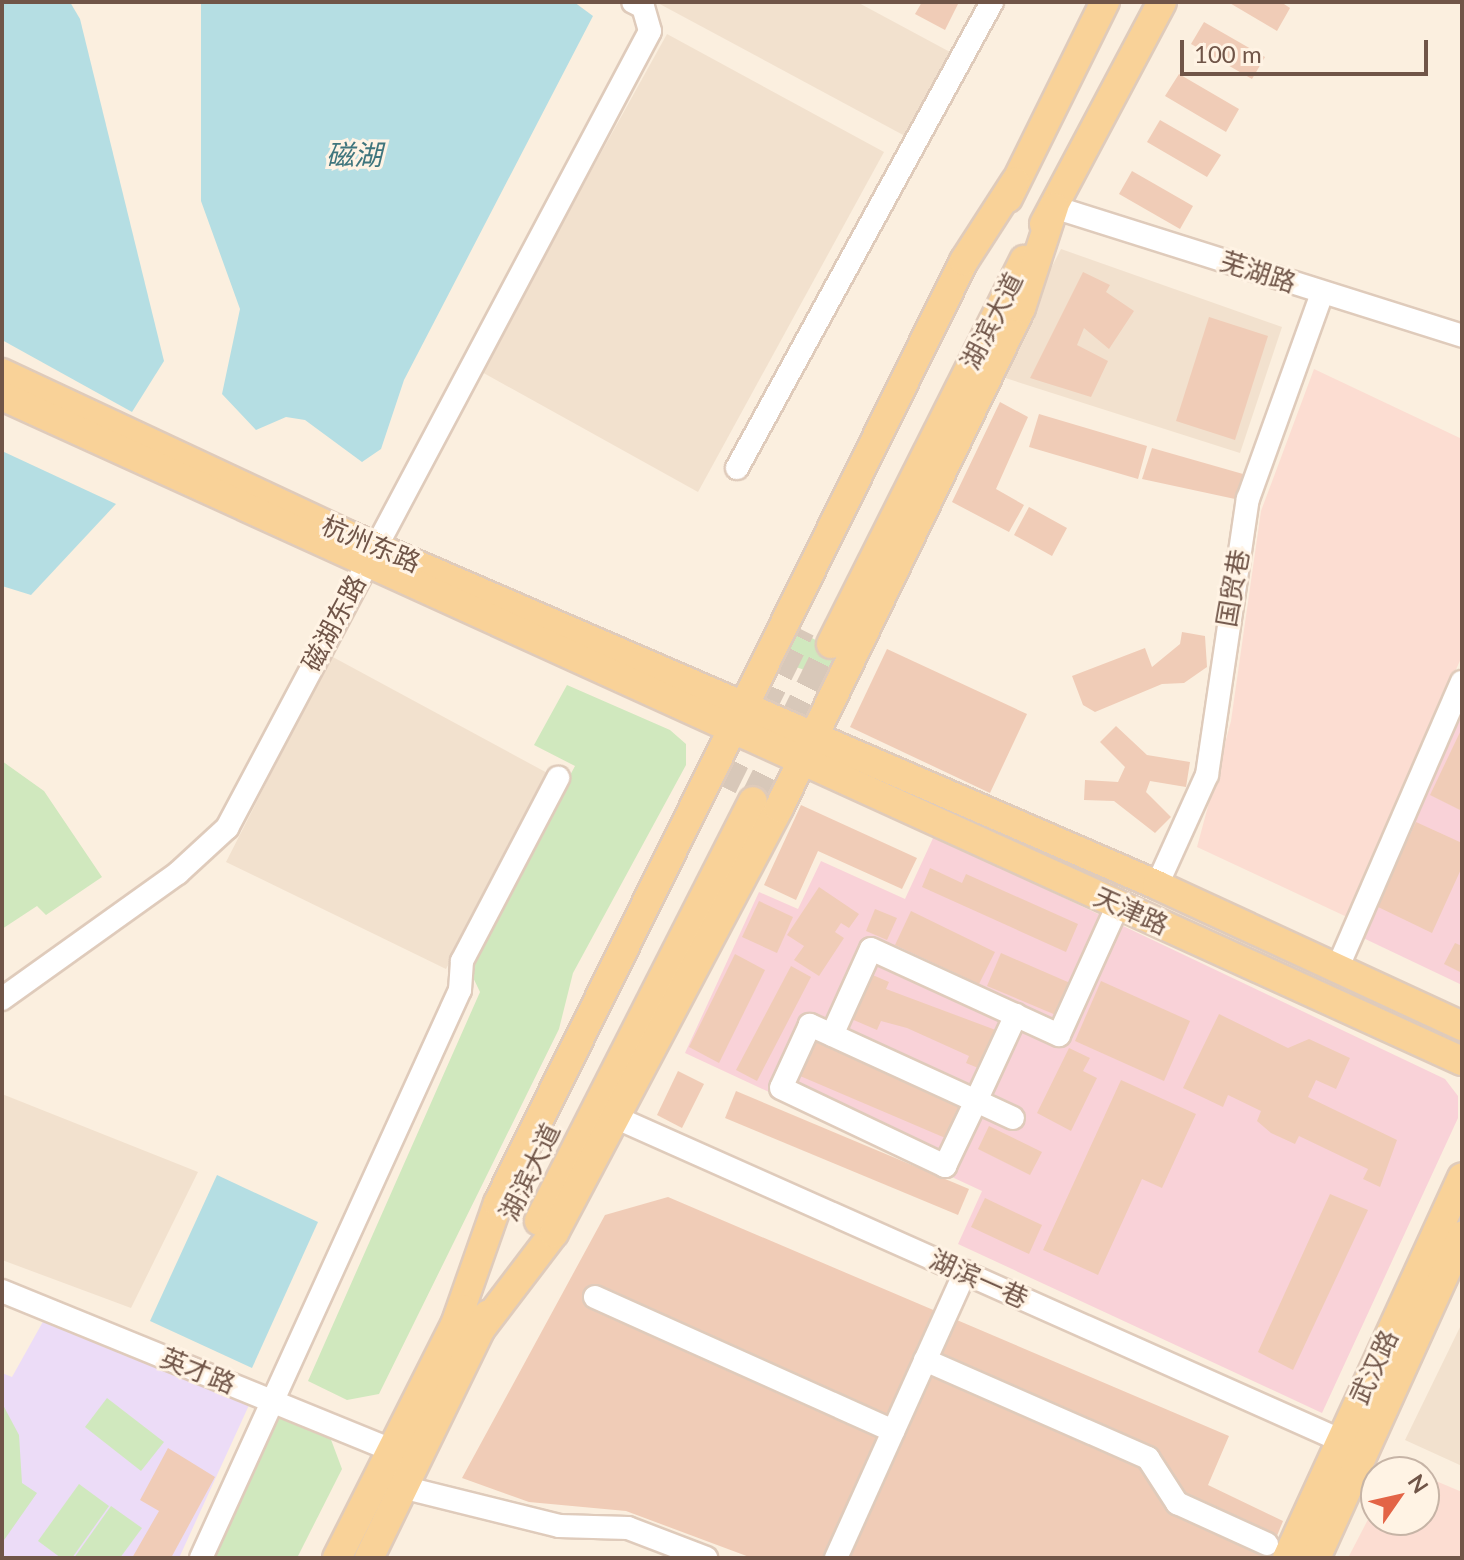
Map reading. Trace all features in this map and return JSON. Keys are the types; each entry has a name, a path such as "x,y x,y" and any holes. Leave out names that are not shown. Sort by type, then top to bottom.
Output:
{"main road":[{"name":"湖滨大道","path":"801,629 974,282 1015,182 1105,2"},
{"name":"湖滨大道","path":"831,644 1162,2"},
{"path":"468,1327 498,1203 964,261 1015,182"},
{"path":"468,1327 554,1233 617,1118 800,761 1021,308 1054,207"},
{"name":"杭州东路","path":"2,373 368,554 800,761"},
{"name":"杭州东路","path":"2,396 368,554 812,733"},
{"name":"天津路","path":"812,733 1157,885 1462,1026"},
{"name":"天津路","path":"800,761 1462,1061"},
{"name":"湖滨大道","path":"369,1558 406,1488 468,1327 723,787"},
{"name":"湖滨大道","path":"337,1558 394,1451 468,1327 753,801"},
{"name":"武汉路","path":"1277,1551 1340,1440 1462,1177"},
{"name":"武汉路","path":"1316,1558 1462,1236"}],"street":[{"name":"磁湖东路","path":"2,999 178,873 227,828 368,554 650,31 633,2"},
{"path":"737,468 992,2"},
{"name":"芜湖路","path":"1054,207 1462,336"},
{"name":"国贸巷","path":"1157,885 1207,775 1248,499 1322,293"},
{"path":"1337,969 1462,682"},
{"path":"201,1558 460,990 462,961 558,778"},
{"path":"832,1035 871,949 1059,1035 1118,905"},
{"path":"1013,1118 976,1101 832,1035 810,1025 781,1088 945,1166 976,1101 1016,1015"},
{"name":"湖滨一巷","path":"617,1118 1340,1440"},
{"path":"836,1558 965,1272"},
{"name":"英才路","path":"2,1291 394,1451"},
{"path":"595,1297 893,1431"},
{"path":"925,1360 1148,1458 1177,1503 1277,1551"},
{"path":"406,1488 559,1526 628,1528 706,1558"}],"shaded area":[{"path":"656,2 857,2 950,52 905,136"},
{"path":"667,34 884,152 698,492 480,371"},
{"path":"1061,249 1282,327 1240,453 996,375"},
{"path":"1314,369 1462,439 1462,656 1347,917 1197,847 1231,721 1261,511"},
{"path":"331,656 551,775 446,969 226,862"},
{"path":"1462,715 1462,985 1359,936"},
{"path":"934,836 1445,1079 1458,1096 1458,1118 1322,1413 958,1244 982,1191 685,1053 759,892 798,909 821,861 905,899"},
{"path":"2,1094 198,1172 131,1308 2,1260"},
{"path":"45,1318 250,1403 179,1558 2,1558 2,1373 12,1377"},
{"path":"1462,1323 1462,1466 1405,1440"},
{"path":"1440,1483 1462,1492 1462,1558 1348,1558 1360,1535 1440,1536"}],"green space":[{"path":"794,628 837,652 825,677 787,664 782,653"},
{"path":"567,685 670,730 686,744 686,765 573,973 559,1029 379,1394 347,1400 308,1381 480,992 468,967 575,766 534,745"},
{"path":"2,761 44,791 102,877 46,915 37,906 2,929"},
{"path":"107,1398 164,1442 141,1471 85,1427"},
{"path":"2,1403 19,1435 22,1483 37,1493 2,1543"},
{"path":"279,1416 330,1437 342,1469 297,1558 214,1558"},
{"path":"79,1484 109,1506 72,1558 61,1558 38,1541"},
{"path":"111,1506 142,1528 120,1558 74,1558"}],"water":[{"path":"2,2 70,2 80,19 164,361 132,412 2,340"},
{"name":"磁湖","path":"201,2 574,2 593,16 404,380 381,449 362,462 305,420 286,417 256,430 222,394 240,309 201,201"},
{"path":"2,451 116,504 31,595 2,586"},
{"path":"217,1175 318,1222 252,1368 150,1321"}],"building":[{"path":"922,2 959,2 945,30 915,14"},
{"path":"1228,2 1281,2 1290,8 1277,31"},
{"path":"1204,22 1265,57 1252,79 1191,44"},
{"path":"1179,74 1239,109 1226,132 1165,96"},
{"path":"1160,120 1221,155 1207,177 1147,142"},
{"path":"1132,171 1193,206 1180,229 1119,194"},
{"path":"1083,272 1110,285 1106,292 1134,311 1109,349 1084,328 1077,345 1108,361 1091,397 1030,378"},
{"path":"1209,317 1268,336 1235,440 1176,421"},
{"path":"1000,402 1028,417 996,489 1024,505 1009,532 952,502"},
{"path":"1039,414 1147,446 1138,479 1029,447"},
{"path":"1152,448 1243,474 1235,499 1142,479"},
{"path":"1029,507 1067,528 1052,556 1014,535"},
{"path":"1182,632 1205,636 1207,667 1184,683 1162,684 1095,712 1083,705 1072,676 1145,648 1152,667 1180,644"},
{"path":"887,649 1027,714 990,793 850,727"},
{"path":"1116,726 1147,755 1190,762 1186,787 1150,781 1146,792 1171,817 1155,833 1114,801 1084,800 1085,780 1118,782 1125,767 1100,742"},
{"path":"1462,728 1462,811 1430,795"},
{"path":"801,805 917,858 902,889 818,851 796,900 764,885"},
{"path":"1416,822 1462,843 1462,867 1432,933 1376,906"},
{"path":"930,868 962,883 966,874 1078,924 1066,952 922,887"},
{"path":"819,887 859,914 849,928 841,923 835,932 844,938 819,976 794,960 804,946 787,935"},
{"path":"759,901 793,917 777,953 742,937"},
{"path":"875,909 897,918 887,940 866,931"},
{"path":"911,911 995,952 979,984 895,945"},
{"path":"1455,943 1462,946 1462,973 1444,964"},
{"path":"1001,953 1077,986 1063,1018 987,986"},
{"path":"735,954 765,970 719,1063 689,1047"},
{"path":"791,966 811,977 757,1081 736,1070"},
{"path":"868,973 889,982 886,989 1001,1032 983,1070 966,1063 969,1056 907,1028 881,1021 877,1030 849,1018"},
{"path":"1101,981 1190,1021 1164,1081 1075,1041"},
{"path":"1219,1014 1288,1048 1309,1039 1350,1058 1336,1089 1316,1080 1308,1097 1397,1140 1380,1187 1363,1179 1368,1169 1299,1136 1295,1144 1271,1133 1257,1121 1261,1111 1228,1095 1223,1107 1183,1088"},
{"path":"809,1036 965,1104 950,1140 793,1073"},
{"path":"1069,1048 1090,1058 1083,1071 1097,1078 1071,1131 1037,1113"},
{"path":"678,1071 704,1084 682,1128 657,1115"},
{"path":"1121,1080 1196,1114 1162,1188 1142,1179 1098,1275 1043,1250"},
{"path":"736,1091 969,1189 958,1215 725,1118"},
{"path":"989,1126 1042,1152 1030,1175 978,1149"},
{"path":"1330,1194 1368,1210 1293,1370 1258,1352"},
{"path":"668,1197 1229,1436 1208,1485 1283,1521 1268,1558 752,1558 626,1511 529,1502 462,1478 605,1215"},
{"path":"985,1198 1042,1225 1029,1254 971,1227"},
{"path":"168,1448 215,1477 171,1558 132,1558 159,1511 140,1500"}],"tunnel":[{"path":"723,787 801,629"},
{"path":"753,801 831,644"}]}
